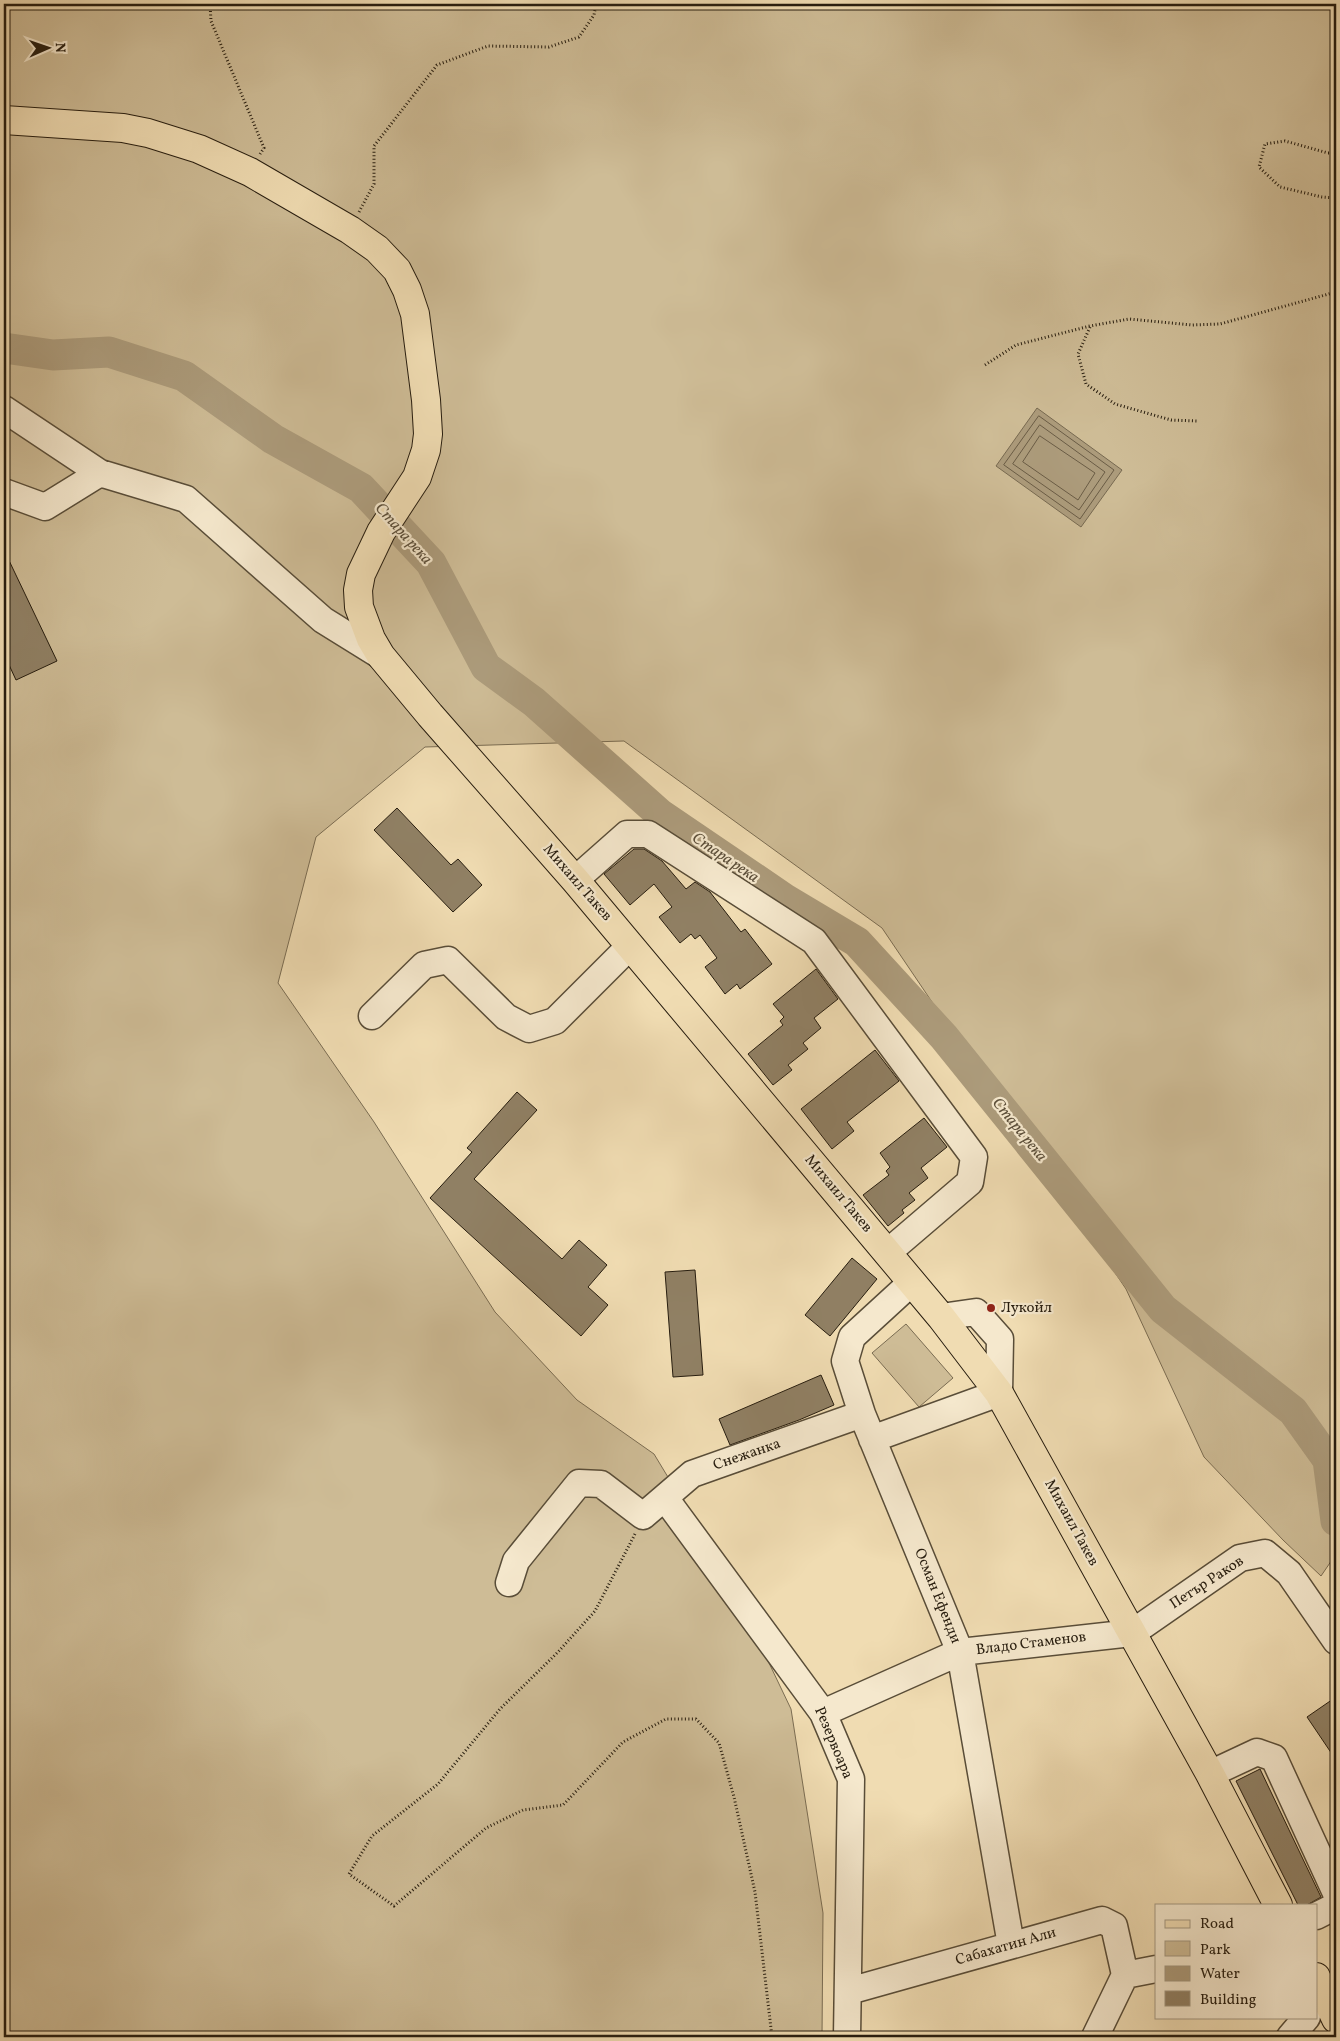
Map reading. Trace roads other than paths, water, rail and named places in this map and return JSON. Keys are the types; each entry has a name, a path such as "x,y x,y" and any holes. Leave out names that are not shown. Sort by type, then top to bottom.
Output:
{"main road":[{"name":"Михаил Такев","path":"4,120 123,128 148,133 199,149 250,172 350,230 377,249 392,264 405,285 413,308 424,383 428,434 426,450 418,477 381,532 366,561 358,590 359,607 364,624 381,656 575,880 912,1282 999,1393 1210,1774 1277,1904"}],"street":[{"path":"4,409 100,473 186,499 323,620 381,656"},
{"path":"4,492 45,507 100,473"},
{"path":"575,880 626,834 648,834 814,941 974,1157 970,1182 887,1253"},
{"path":"372,1016 424,964 448,960 506,1017 529,1029 555,1021 630,946"},
{"name":"Осман Ефенди","path":"912,1282 852,1337 845,1361 862,1414 960,1652 1010,1945"},
{"path":"872,1439 999,1393"},
{"name":"Снежанка","path":"652,1509 692,1474 862,1414"},
{"name":"Резервоара","path":"509,1583 516,1561 579,1483 602,1484 652,1509 823,1713 851,1779 847,2037"},
{"name":"Петър Раков","path":"1132,1633 1240,1558 1265,1553 1289,1573 1336,1641"},
{"name":"Владо Стаменов","path":"823,1713 960,1652 1132,1633"},
{"path":"1210,1774 1257,1752 1274,1758 1336,1893"},
{"path":"1318,1915 1336,1906"},
{"name":"Сабахатин Али","path":"849,1992 1102,1920 1114,1926 1126,1975"},
{"path":"1095,2037 1126,1975 1155,1969"},
{"path":"1290,2037 1306,2018"}],"water":[{"path":"1037,408 1122,470 1081,527 996,466"}],"waterway":[{"name":"Стара река","path":"4,348 53,355 109,352 184,376 273,439 361,488 431,563 486,667 534,702 660,814 785,899 857,942 944,1037 1163,1309 1293,1411 1328,1460 1336,1521"}],"place":[{"name":"Лукойл","path":"991,1308"}]}
